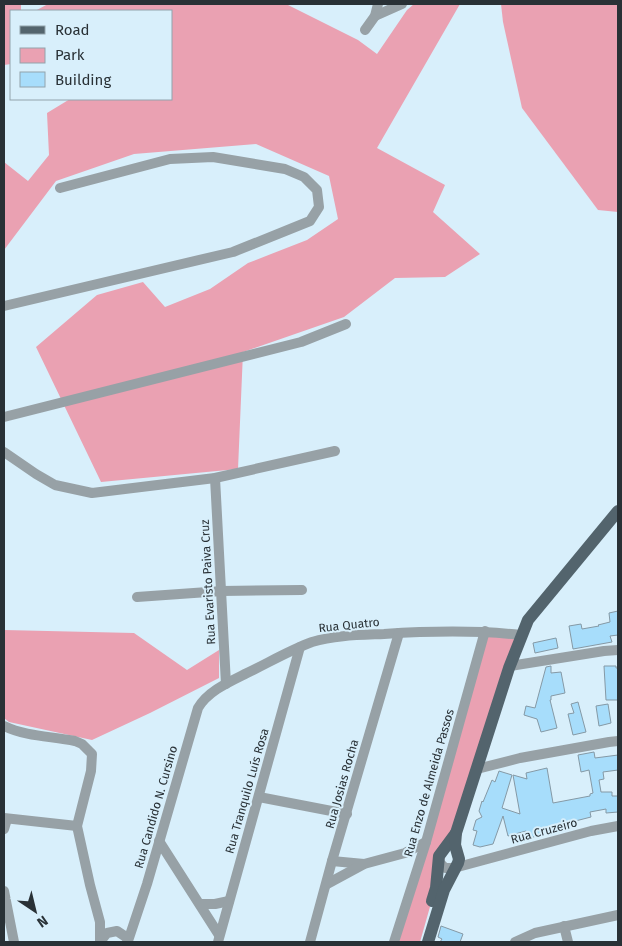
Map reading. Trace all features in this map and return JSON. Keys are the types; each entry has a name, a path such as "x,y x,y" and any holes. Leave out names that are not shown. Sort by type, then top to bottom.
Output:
{"main road":[{"path":"428,942 444,890 459,859 455,845 456,833 521,635 530,615 618,511"},
{"path":"420,942 436,888 436,874 441,856 456,833"}],"street":[{"path":"365,30 375,16 378,4"},
{"path":"375,16 402,4"},
{"path":"4,306 233,252 310,221 319,207 317,190 304,177 285,169 213,157 170,159 60,188"},
{"path":"4,417 301,342 346,324"},
{"path":"4,452 36,474 55,484 92,493 215,478 335,451"},
{"name":"Rua Evaristo Paiva Cruz","path":"215,478 226,684"},
{"path":"137,597 222,591 302,590"},
{"name":"Rua Quatro","path":"198,708 210,694 226,684 300,647 321,640 399,633 485,631 521,635"},
{"name":"Rua Enzo de Almeida Passos","path":"394,942 426,842 485,631"},
{"name":"Rua Josias Rocha","path":"310,942 332,860 399,633"},
{"name":"Rua Tranquilo Luís Rosa","path":"218,939 300,647"},
{"path":"510,666 618,650"},
{"name":"Rua Candido N. Cursino","path":"128,942 160,841 198,708"},
{"path":"4,726 14,731 32,735 75,741 82,744 92,754 91,771 77,826 100,922 100,942"},
{"path":"477,769 520,758 618,742"},
{"path":"259,797 347,814"},
{"path":"5,822 77,826"},
{"name":"Rua Cruzeiro","path":"454,868 591,831 618,826"},
{"path":"160,841 200,904 218,939"},
{"path":"327,884 364,864 405,853 426,842"},
{"path":"454,868 445,868 441,856 450,848 457,851 464,858 478,862"},
{"path":"405,853 414,858 418,866"},
{"path":"332,860 364,864"},
{"path":"4,891 14,942"},
{"path":"200,904 215,904 229,901"},
{"name":"Rua Candido N. Cursino","path":"100,942 103,937 116,932 136,912"},
{"path":"515,942 536,933 618,915"},
{"path":"100,922 126,937 128,942"},
{"path":"564,926 568,942"}],"green space":[{"path":"4,4 21,4 21,10 10,10 10,64 4,65"},
{"path":"48,4 286,4 358,40 377,54 407,10 414,4 460,4 377,148 445,185 433,212 480,254 445,277 395,278 344,317 243,352 238,469 101,482 36,347 97,295 143,282 165,307 210,289 248,263 307,240 338,219 329,176 256,144 134,154 56,181 4,250 4,162 28,181 49,155 47,113 68,100 172,100 172,10 37,10"},
{"path":"501,4 618,4 618,212 598,210 522,108 503,22"},
{"path":"4,630 134,633 187,670 219,650 219,678 92,740 9,722 4,718"},
{"path":"488,633 519,636 439,875 420,942 395,942"}],"building":[{"path":"618,611 618,635 610,636 612,642 573,649 569,626 581,624 582,629 599,626 610,622 609,613"},
{"path":"556,638 558,648 535,653 533,643"},
{"path":"551,666 551,673 561,672 565,693 551,696 550,700 557,728 541,732 537,719 524,715 526,706 535,708 546,667"},
{"path":"604,666 616,666 618,668 618,700 606,700"},
{"path":"578,702 586,732 573,735 568,714 574,713 571,704"},
{"path":"608,704 611,723 599,726 596,706"},
{"path":"594,752 595,758 618,755 618,770 603,772 604,779 599,780 601,792 612,792 612,796 618,796 618,812 606,813 606,809 590,812 591,817 548,828 549,832 527,839 526,831 508,836 503,816 493,844 480,847 473,845 477,831 473,830 476,820 482,817 479,811 482,801 492,780 495,782 499,771 512,775 502,808 520,814 513,775 527,779 526,773 547,768 553,803 590,796 593,793 589,770 581,772 578,755"},
{"path":"441,926 463,934 460,942 440,942 442,939 438,937"}]}
